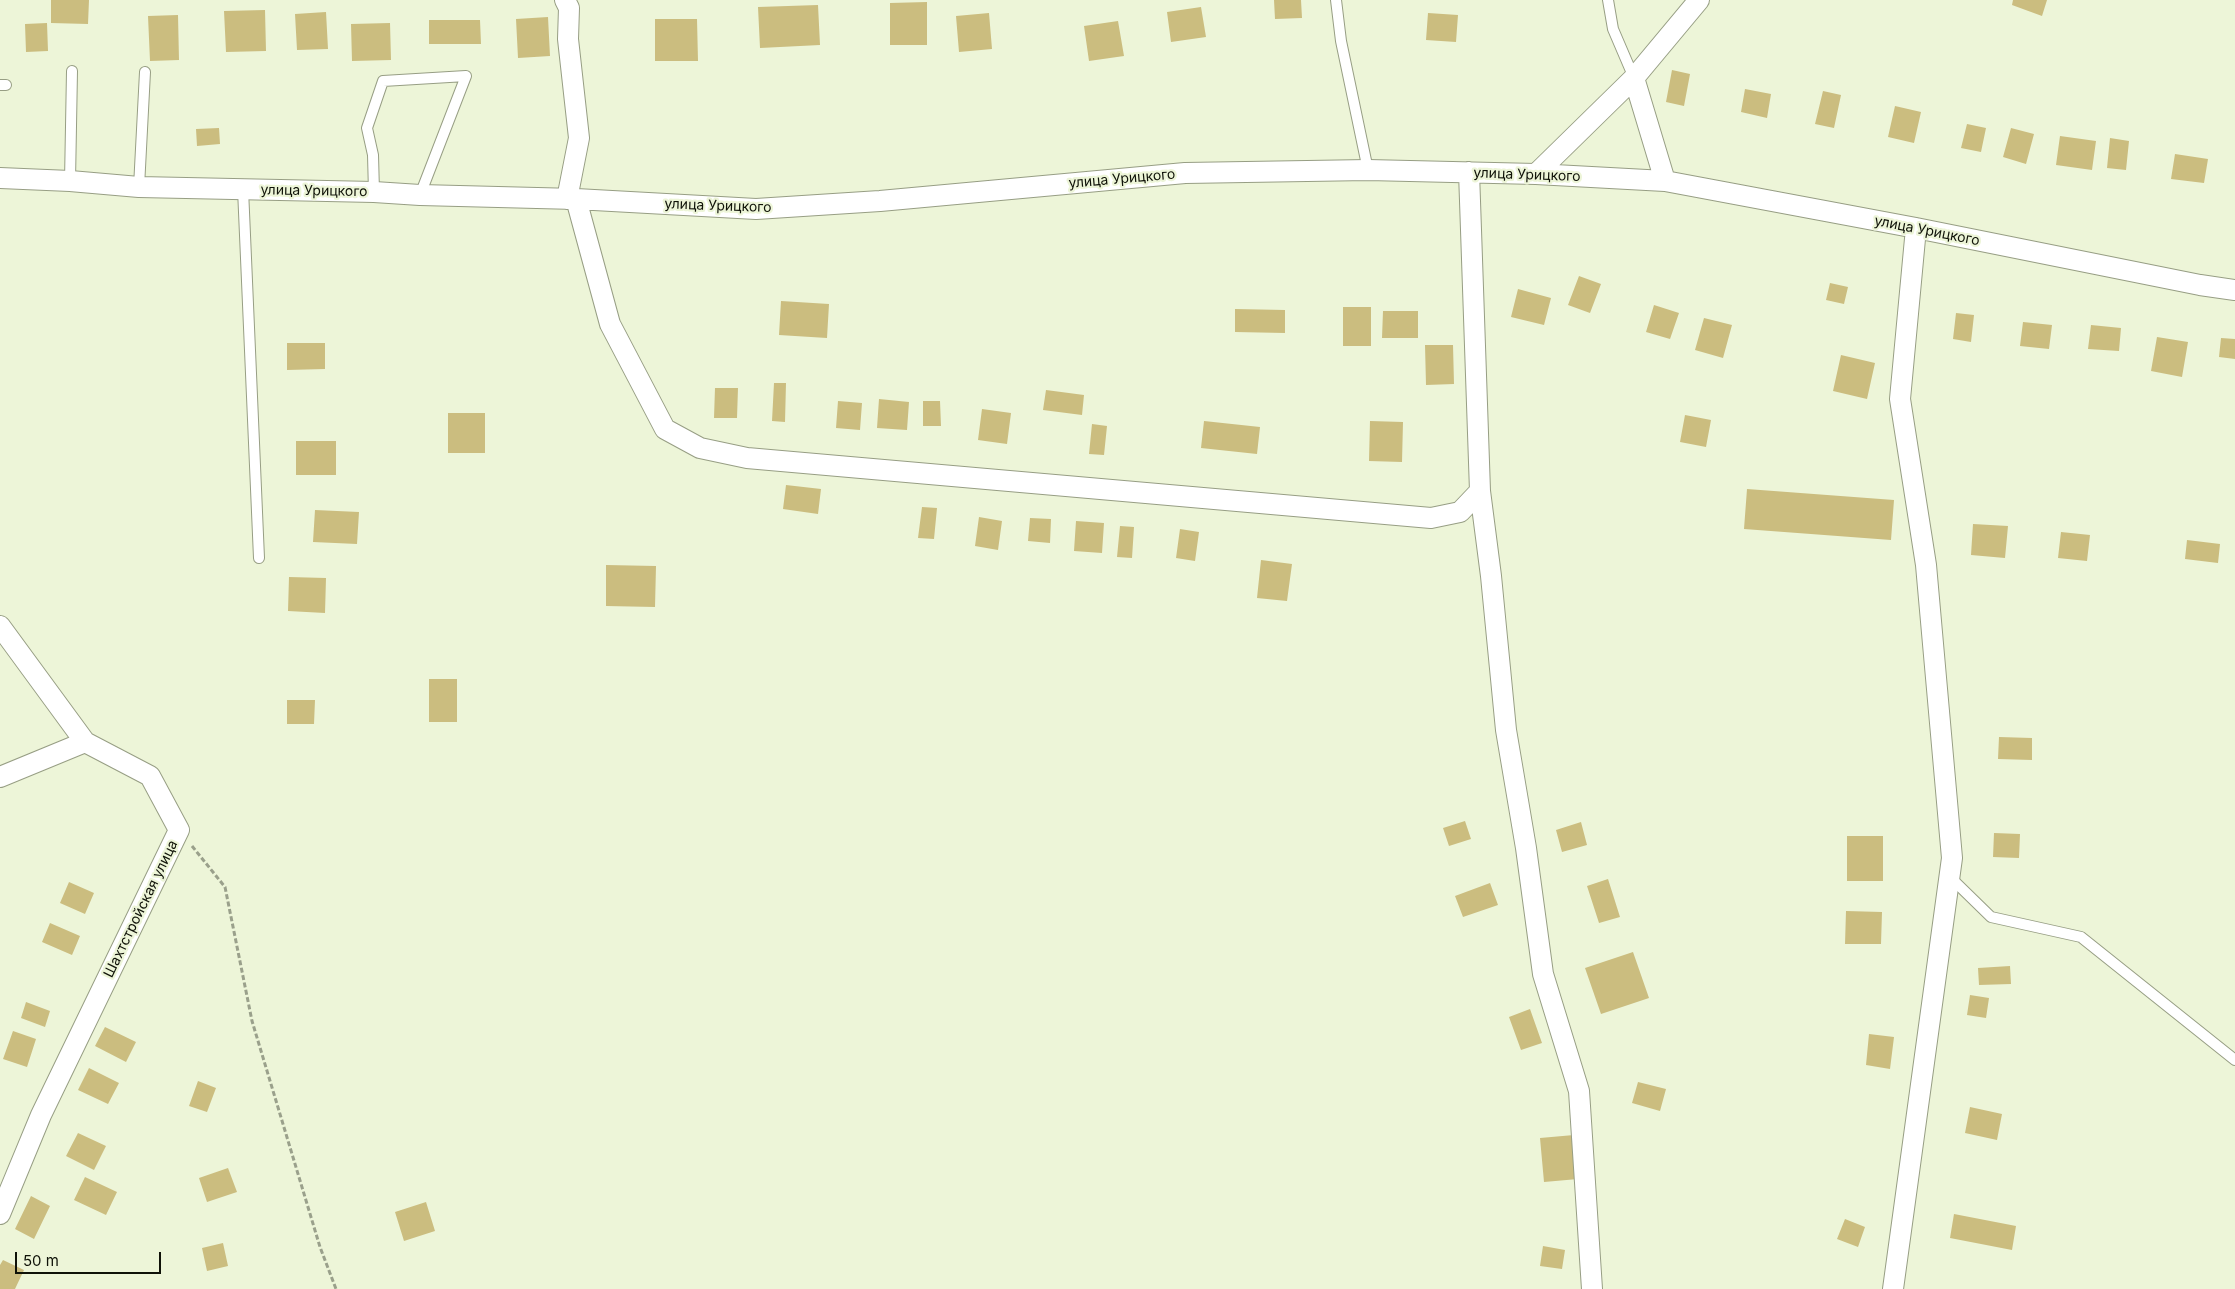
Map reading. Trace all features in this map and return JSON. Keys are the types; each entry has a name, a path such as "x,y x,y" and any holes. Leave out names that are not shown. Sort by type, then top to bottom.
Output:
{"street":[{"path":"1536,174 1634,78 1699,0"},
{"path":"568,3 568,39 579,138 572,199 610,324 665,429 700,448 748,458 1431,518 1460,512 1480,491"},
{"path":"1634,78 1664,181"},
{"name":"улица Урицкого","path":"0,178 70,181 139,187 374,192 572,199 756,209 880,201 1185,174 1368,170 1536,174 1664,181 1916,228 2200,286 2235,290"},
{"path":"1469,172 1480,491 1491,576 1506,730 1526,848 1543,974 1579,1092 1592,1289"},
{"path":"1893,1289 1952,858 1926,566 1900,399 1916,228"},
{"name":"Шахтстройская улица","path":"0,626 85,742 150,776 179,830 41,1115 0,1214"},
{"path":"0,777 85,742"}],"lane":[{"path":"1336,0 1341,41 1368,170"},
{"path":"1608,0 1613,29 1634,78"},
{"path":"70,181 72,71"},
{"path":"139,187 145,72"},
{"path":"374,192 373,156 367,128 382,81 466,76 420,195"},
{"path":"243,189 259,558"},
{"path":"1949,877 1991,917 2081,937 2235,1060"}],"path":[{"path":"179,830 225,887 252,1021 320,1247 336,1289"}],"building":[{"path":"51,0 89,0 88,24 51,23"},
{"path":"1274,0 1301,0 1302,18 1275,19"},
{"path":"2013,0 2047,0 2042,16 2012,5"},
{"path":"927,2 927,45 890,45 890,3"},
{"path":"818,5 820,45 760,48 758,7"},
{"path":"1201,7 1206,37 1171,42 1167,12"},
{"path":"265,10 266,51 226,52 224,11"},
{"path":"326,12 328,49 297,50 295,14"},
{"path":"989,13 992,49 959,52 956,16"},
{"path":"1428,13 1458,15 1456,42 1426,40"},
{"path":"178,15 179,60 150,61 148,16"},
{"path":"548,17 550,56 518,58 516,19"},
{"path":"655,19 697,19 698,61 655,61"},
{"path":"429,20 480,20 481,44 429,44"},
{"path":"1118,21 1124,56 1089,61 1084,26"},
{"path":"47,23 48,51 26,52 25,24"},
{"path":"390,23 391,60 352,61 351,24"},
{"path":"1672,70 1690,74 1684,106 1666,102"},
{"path":"1745,89 1771,94 1767,118 1741,112"},
{"path":"1823,91 1841,95 1834,128 1815,124"},
{"path":"1895,106 1921,112 1914,143 1888,137"},
{"path":"1967,124 1986,128 1981,152 1961,148"},
{"path":"219,128 220,144 197,146 196,129"},
{"path":"2011,128 2034,134 2026,164 2003,157"},
{"path":"2060,136 2096,141 2092,170 2056,165"},
{"path":"2110,138 2129,141 2126,170 2107,168"},
{"path":"2175,154 2208,159 2204,183 2171,179"},
{"path":"1579,276 1601,284 1590,313 1568,305"},
{"path":"1830,283 1848,287 1844,304 1826,300"},
{"path":"1518,289 1551,298 1544,325 1511,317"},
{"path":"781,301 829,304 827,338 779,335"},
{"path":"1654,305 1679,313 1670,339 1646,332"},
{"path":"1343,307 1371,307 1371,346 1343,346"},
{"path":"1235,309 1285,310 1285,333 1235,332"},
{"path":"1383,311 1418,311 1418,338 1382,338"},
{"path":"1956,313 1974,315 1971,342 1953,339"},
{"path":"1704,318 1732,325 1723,358 1695,350"},
{"path":"2023,322 2052,325 2049,349 2020,346"},
{"path":"2091,325 2121,328 2119,351 2088,349"},
{"path":"2157,337 2188,342 2182,377 2151,371"},
{"path":"2221,338 2235,339 2235,359 2219,357"},
{"path":"287,343 325,343 325,369 287,370"},
{"path":"1425,345 1453,345 1454,384 1426,385"},
{"path":"1841,355 1875,363 1867,399 1833,391"},
{"path":"774,383 786,383 785,422 772,421"},
{"path":"715,388 738,388 737,418 714,418"},
{"path":"1046,390 1084,395 1082,415 1043,410"},
{"path":"879,399 909,402 907,430 877,428"},
{"path":"838,401 862,403 860,430 836,428"},
{"path":"923,401 940,401 941,426 923,426"},
{"path":"982,409 1011,413 1007,444 978,440"},
{"path":"448,413 485,413 485,453 448,453"},
{"path":"1685,415 1711,420 1706,447 1680,442"},
{"path":"1204,421 1260,427 1257,454 1201,448"},
{"path":"1370,421 1403,422 1402,462 1369,461"},
{"path":"1092,424 1107,426 1104,455 1089,454"},
{"path":"296,441 336,441 336,475 296,475"},
{"path":"786,485 821,489 818,514 783,509"},
{"path":"1747,489 1894,500 1891,540 1744,529"},
{"path":"922,507 937,508 934,539 918,538"},
{"path":"315,510 359,512 357,544 313,542"},
{"path":"979,517 1002,521 998,550 975,546"},
{"path":"1030,518 1051,519 1050,543 1028,541"},
{"path":"1076,521 1104,523 1102,553 1074,551"},
{"path":"1973,524 2008,526 2005,558 1971,555"},
{"path":"1120,526 1134,527 1132,558 1117,557"},
{"path":"1180,529 1199,532 1195,561 1176,558"},
{"path":"2061,532 2090,535 2087,561 2058,558"},
{"path":"2187,540 2220,544 2218,563 2185,559"},
{"path":"1261,560 1292,564 1287,601 1257,598"},
{"path":"606,565 656,566 655,607 606,606"},
{"path":"289,577 326,578 325,613 288,611"},
{"path":"429,679 457,679 457,722 429,722"},
{"path":"287,700 315,700 314,724 287,724"},
{"path":"1999,737 2032,738 2032,760 1998,759"},
{"path":"1465,821 1471,839 1449,846 1443,828"},
{"path":"1581,822 1587,845 1562,852 1556,830"},
{"path":"1994,833 2020,834 2019,858 1993,857"},
{"path":"1847,836 1883,836 1883,881 1847,881"},
{"path":"1608,879 1620,917 1599,923 1587,886"},
{"path":"69,882 94,893 85,914 60,903"},
{"path":"1490,883 1498,905 1463,917 1455,896"},
{"path":"1846,911 1882,912 1881,944 1845,944"},
{"path":"50,923 80,936 72,955 42,942"},
{"path":"1633,952 1649,998 1601,1014 1585,968"},
{"path":"2010,966 2011,984 1979,985 1978,968"},
{"path":"1970,995 1989,998 1986,1018 1967,1015"},
{"path":"26,1002 50,1011 45,1027 21,1018"},
{"path":"1530,1009 1542,1043 1521,1050 1509,1017"},
{"path":"105,1027 136,1042 126,1062 95,1046"},
{"path":"13,1031 36,1039 27,1067 3,1059"},
{"path":"1869,1034 1894,1037 1890,1069 1866,1065"},
{"path":"89,1068 119,1083 108,1104 78,1090"},
{"path":"198,1081 216,1088 207,1112 189,1106"},
{"path":"1638,1082 1666,1089 1660,1111 1632,1103"},
{"path":"1970,1107 2002,1114 1997,1140 1965,1133"},
{"path":"78,1133 106,1146 94,1170 66,1156"},
{"path":"1574,1135 1578,1179 1544,1182 1540,1138"},
{"path":"228,1168 237,1192 207,1202 199,1178"},
{"path":"85,1177 117,1192 106,1215 74,1200"},
{"path":"31,1196 50,1206 34,1239 15,1229"},
{"path":"426,1202 435,1231 404,1241 395,1212"},
{"path":"1954,1214 2016,1226 2012,1250 1950,1238"},
{"path":"1845,1219 1865,1227 1858,1247 1837,1239"},
{"path":"223,1243 228,1266 207,1271 202,1248"},
{"path":"1543,1246 1565,1250 1562,1269 1540,1266"},
{"path":"3,1260 24,1270 15,1289 0,1289 0,1265"}]}
